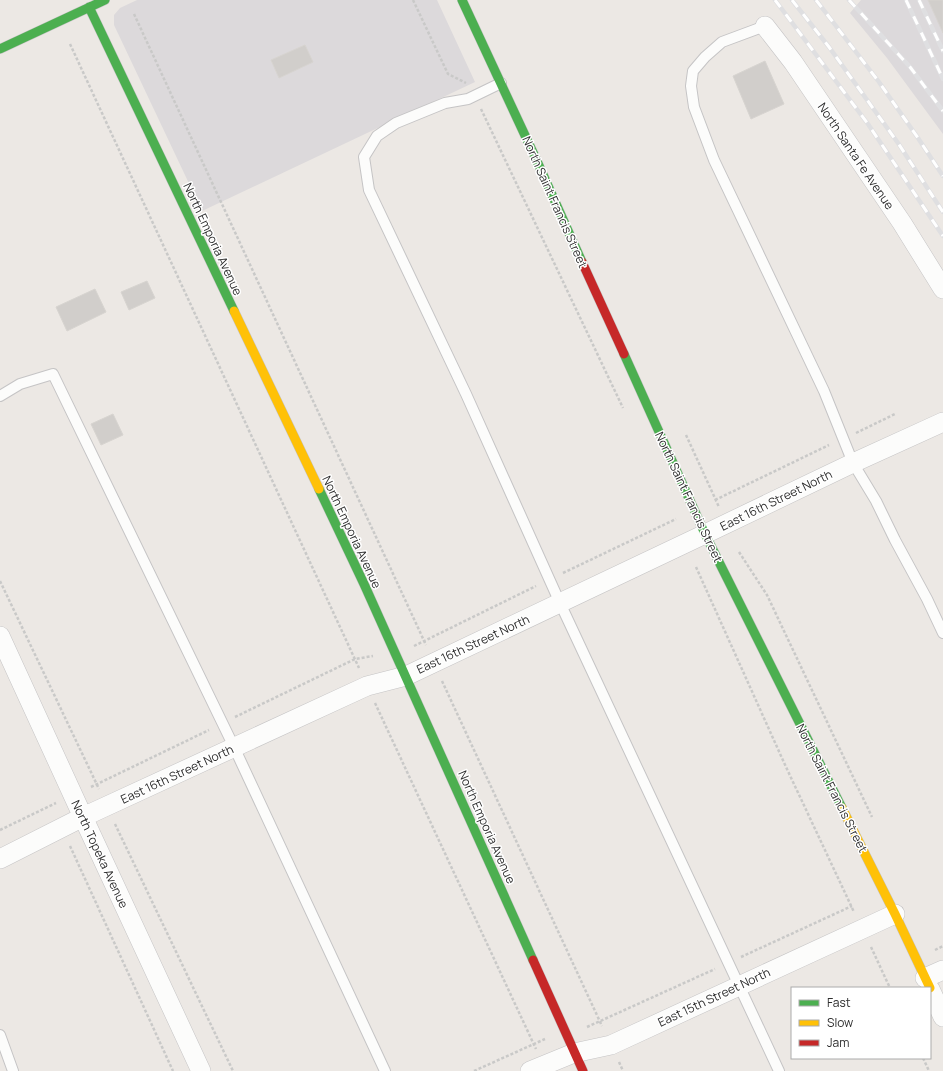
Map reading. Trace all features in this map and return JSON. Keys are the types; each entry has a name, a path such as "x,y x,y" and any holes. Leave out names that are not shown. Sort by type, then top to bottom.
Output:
{"street":[{"path":"0,49 104,0"},
{"name":"North Saint Francis Street","path":"462,0 536,159 705,534 895,914 928,985"},
{"name":"North Emporia Avenue","path":"89,7 364,584 583,1071"},
{"name":"North Santa Fe Avenue","path":"765,26 793,62 902,223 943,290"},
{"name":"East 16th Street North","path":"0,859 83,817 367,686 406,676 853,463 943,422"},
{"name":"North Topeka Avenue","path":"0,636 201,1071"},
{"name":"East 15th Street North","path":"536,1068 574,1053 611,1045 895,914"},
{"path":"928,985 940,963"},
{"name":"North Saint Francis Street","path":"931,991 943,1017"}],"lane":[{"path":"765,26 722,42 693,71 691,86 694,107 714,160 824,391 853,463 876,501 943,633"},
{"path":"501,83 468,99 445,103 396,123 377,136 364,157 369,190 466,394 560,603 779,1071"},
{"path":"0,396 20,384 53,374 234,747 385,1071"},
{"path":"0,1035 13,1071"}],"path":[{"path":"413,0 448,74 470,85 625,412"},
{"path":"134,14 623,1071"},
{"path":"70,44 534,1043 536,1068"},
{"path":"0,830 355,660 416,646 694,510 895,414"},
{"path":"686,435 738,550 767,595 875,822"},
{"path":"674,520 786,767 890,987"},
{"path":"0,582 233,1071"},
{"path":"51,806 173,1071"},
{"path":"940,963 935,950 943,946"},
{"path":"474,1071 541,1040 591,1026"},
{"path":"923,1059 929,1071"}],"shaded area":[{"path":"137,0 437,0 475,82 202,211 114,25 114,15 120,8"},
{"path":"861,0 943,0 943,134 887,58 850,13"}],"building":[{"path":"928,0 943,0 943,33"},
{"path":"305,45 313,62 279,78 271,60"},
{"path":"765,61 784,104 751,119 733,76"},
{"path":"147,281 155,298 129,310 121,292"},
{"path":"95,289 106,312 67,331 56,307"},
{"path":"113,414 123,435 101,445 91,424"}],"railway":[{"path":"775,0 868,124 943,236"},
{"path":"792,0 829,47 898,143 943,212"},
{"path":"816,0 879,82 943,176"},
{"path":"849,0 910,67 943,111"},
{"path":"906,0 943,79"},
{"path":"919,0 943,51"}],"traffic: fast":[{"path":"0,49 105,0"},
{"path":"462,0 582,262"},
{"path":"89,7 234,311"},
{"path":"624,354 705,534 842,808"},
{"path":"319,489 364,584 533,960"}],"traffic: slow":[{"path":"234,311 319,489"},
{"path":"842,808 930,987"}],"traffic: jam":[{"path":"582,262 624,354"},
{"path":"533,960 583,1071"}]}
